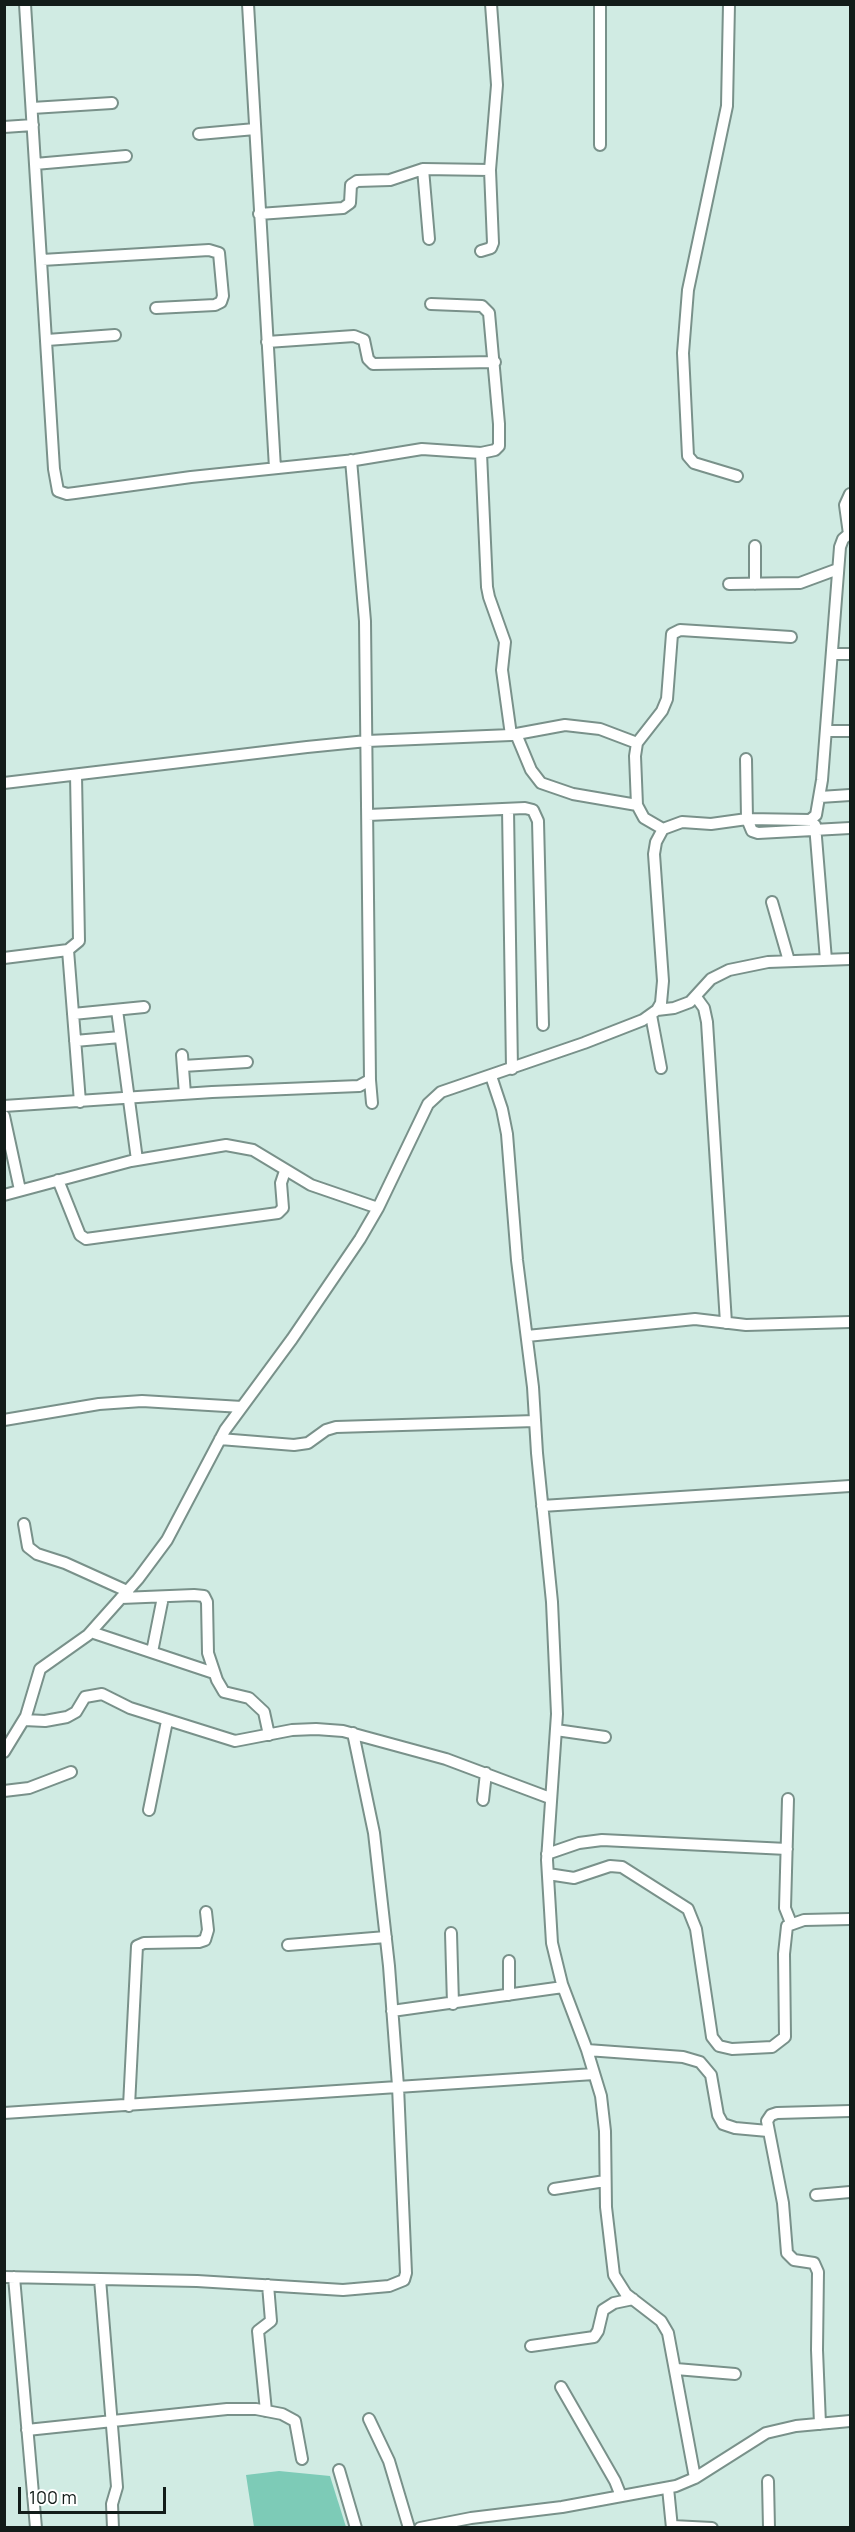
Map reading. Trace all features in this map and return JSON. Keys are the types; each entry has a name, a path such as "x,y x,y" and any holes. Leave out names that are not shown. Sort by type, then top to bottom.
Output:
{"street":[{"path":"25,4 54,470 57,488 61,493 351,460 422,449 481,453 495,450 499,446 495,362 491,318 488,310 478,306 431,304"},
{"path":"248,4 274,468"},
{"path":"481,251 491,248 493,243 490,170 497,85 491,4"},
{"path":"600,4 600,145"},
{"path":"729,4 727,106 688,290 683,353 688,456 694,463 701,466 737,476"},
{"path":"32,108 112,103"},
{"path":"4,128 33,125"},
{"path":"199,134 255,129"},
{"path":"35,164 126,156"},
{"path":"259,214 343,208 351,199 354,182 390,180 423,169 490,170"},
{"path":"423,169 429,239"},
{"path":"42,260 208,250 219,253 223,296 221,302 215,305 156,308"},
{"path":"47,340 116,335"},
{"path":"267,342 354,336 364,340 368,359 373,364 495,362"},
{"path":"481,453 486,576 489,597 505,642 502,670 513,735 531,770 541,783 573,794 637,805"},
{"path":"351,460 363,586 372,1103"},
{"path":"826,960 814,818 820,797 840,547 850,533 845,505 850,494"},
{"path":"755,546 755,584"},
{"path":"729,584 800,583 838,569"},
{"path":"663,829 644,818 637,805 635,756 638,742 662,711 667,699 672,634 674,631 685,630 791,636"},
{"path":"832,654 850,654"},
{"path":"4,783 367,741 513,735 547,727 575,725 600,729 638,742"},
{"path":"826,731 850,731"},
{"path":"746,759 747,819 754,832 850,828"},
{"path":"4,958 68,950 77,945 79,937 76,775"},
{"path":"820,797 850,795"},
{"path":"368,815 530,808 536,814 543,1025"},
{"path":"508,809 512,1069"},
{"path":"661,1068 654,1013 662,1004 663,981 654,854 656,842 663,829 682,822 720,824 747,819 805,820 814,818"},
{"path":"772,902 789,961"},
{"path":"68,950 80,1102"},
{"path":"4,1752 24,1720 40,1669 91,1632 124,1595 166,1540 220,1440 317,1304 378,1208 428,1104 441,1092 512,1069 654,1013 683,1006 696,997 718,974 750,965 850,958"},
{"path":"696,997 704,1008 707,1022 726,1323"},
{"path":"73,1014 144,1007"},
{"path":"117,1010 137,1160"},
{"path":"75,1041 120,1037"},
{"path":"185,1094 183,1060 247,1062"},
{"path":"491,1076 502,1109 507,1134 517,1260 527,1336 552,1602 556,1730 547,1854 552,1943 563,1987 587,2050 601,2096 605,2131 605,2181 611,2266 619,2285 666,2327 676,2369 695,2478"},
{"path":"4,1106 359,1086 370,1080"},
{"path":"5,1122 20,1190"},
{"path":"4,1195 137,1160 226,1144 253,1150 311,1185 378,1208"},
{"path":"58,1180 80,1235 90,1239 278,1212 283,1208 281,1183 285,1171"},
{"path":"527,1336 695,1319 755,1325 850,1322"},
{"path":"4,1420 99,1404 133,1401 171,1401 242,1407"},
{"path":"220,1440 294,1445 308,1443 326,1430 336,1427 535,1420"},
{"path":"542,1506 850,1486"},
{"path":"24,1524 28,1547 37,1554 65,1563 124,1595 163,1597 201,1595 206,1598 208,1653 214,1673 224,1692 249,1698 264,1712 269,1735"},
{"path":"152,1652 163,1597"},
{"path":"91,1632 214,1673"},
{"path":"24,1720 45,1721 67,1717 76,1712 85,1697 97,1693 167,1721 235,1741 316,1729 353,1733 446,1759 550,1798"},
{"path":"149,1810 167,1721"},
{"path":"556,1730 604,1737"},
{"path":"36,2528 9,2277 220,2282 343,2290 389,2286 404,2280 406,2273 398,2086 386,1937 374,1833 353,1733"},
{"path":"4,1791 29,1788 71,1772"},
{"path":"483,1800 486,1773"},
{"path":"788,1799 784,1908 791,1923"},
{"path":"547,1854 579,1843 602,1840 786,1849"},
{"path":"548,1874 574,1878 604,1867 622,1867 688,1909 696,1929 712,2037 719,2046 726,2048 772,2047 785,2037 785,1942 786,1930 791,1923 804,1920 850,1919"},
{"path":"129,2106 137,1947 144,1943 199,1942 207,1936 206,1912"},
{"path":"451,1933 453,2004"},
{"path":"288,1945 386,1937"},
{"path":"509,1961 509,1995"},
{"path":"392,2012 563,1987"},
{"path":"587,2050 683,2057 700,2062 711,2075 718,2115 723,2124 735,2128 768,2131"},
{"path":"4,2113 594,2074"},
{"path":"820,2424 817,2350 818,2272 814,2263 795,2260 787,2253 783,2203 767,2121 771,2115 850,2111"},
{"path":"554,2189 605,2181"},
{"path":"816,2195 850,2192"},
{"path":"100,2279 117,2487 112,2505 113,2528"},
{"path":"266,2411 258,2331 271,2321 268,2285"},
{"path":"531,2346 594,2337 598,2331 603,2310 614,2304 633,2299"},
{"path":"676,2369 735,2374"},
{"path":"561,2386 615,2481 621,2496"},
{"path":"27,2430 243,2408 282,2414 295,2421 302,2459"},
{"path":"369,2419 390,2461 409,2528"},
{"path":"420,2528 471,2518 562,2507 668,2488 695,2478 766,2433 850,2421"},
{"path":"339,2470 356,2528"},
{"path":"768,2481 769,2528"},
{"path":"668,2488 672,2527 712,2528"}],"shaded area":[{"path":"279,2471 330,2476 346,2527 254,2527 246,2475"}]}
